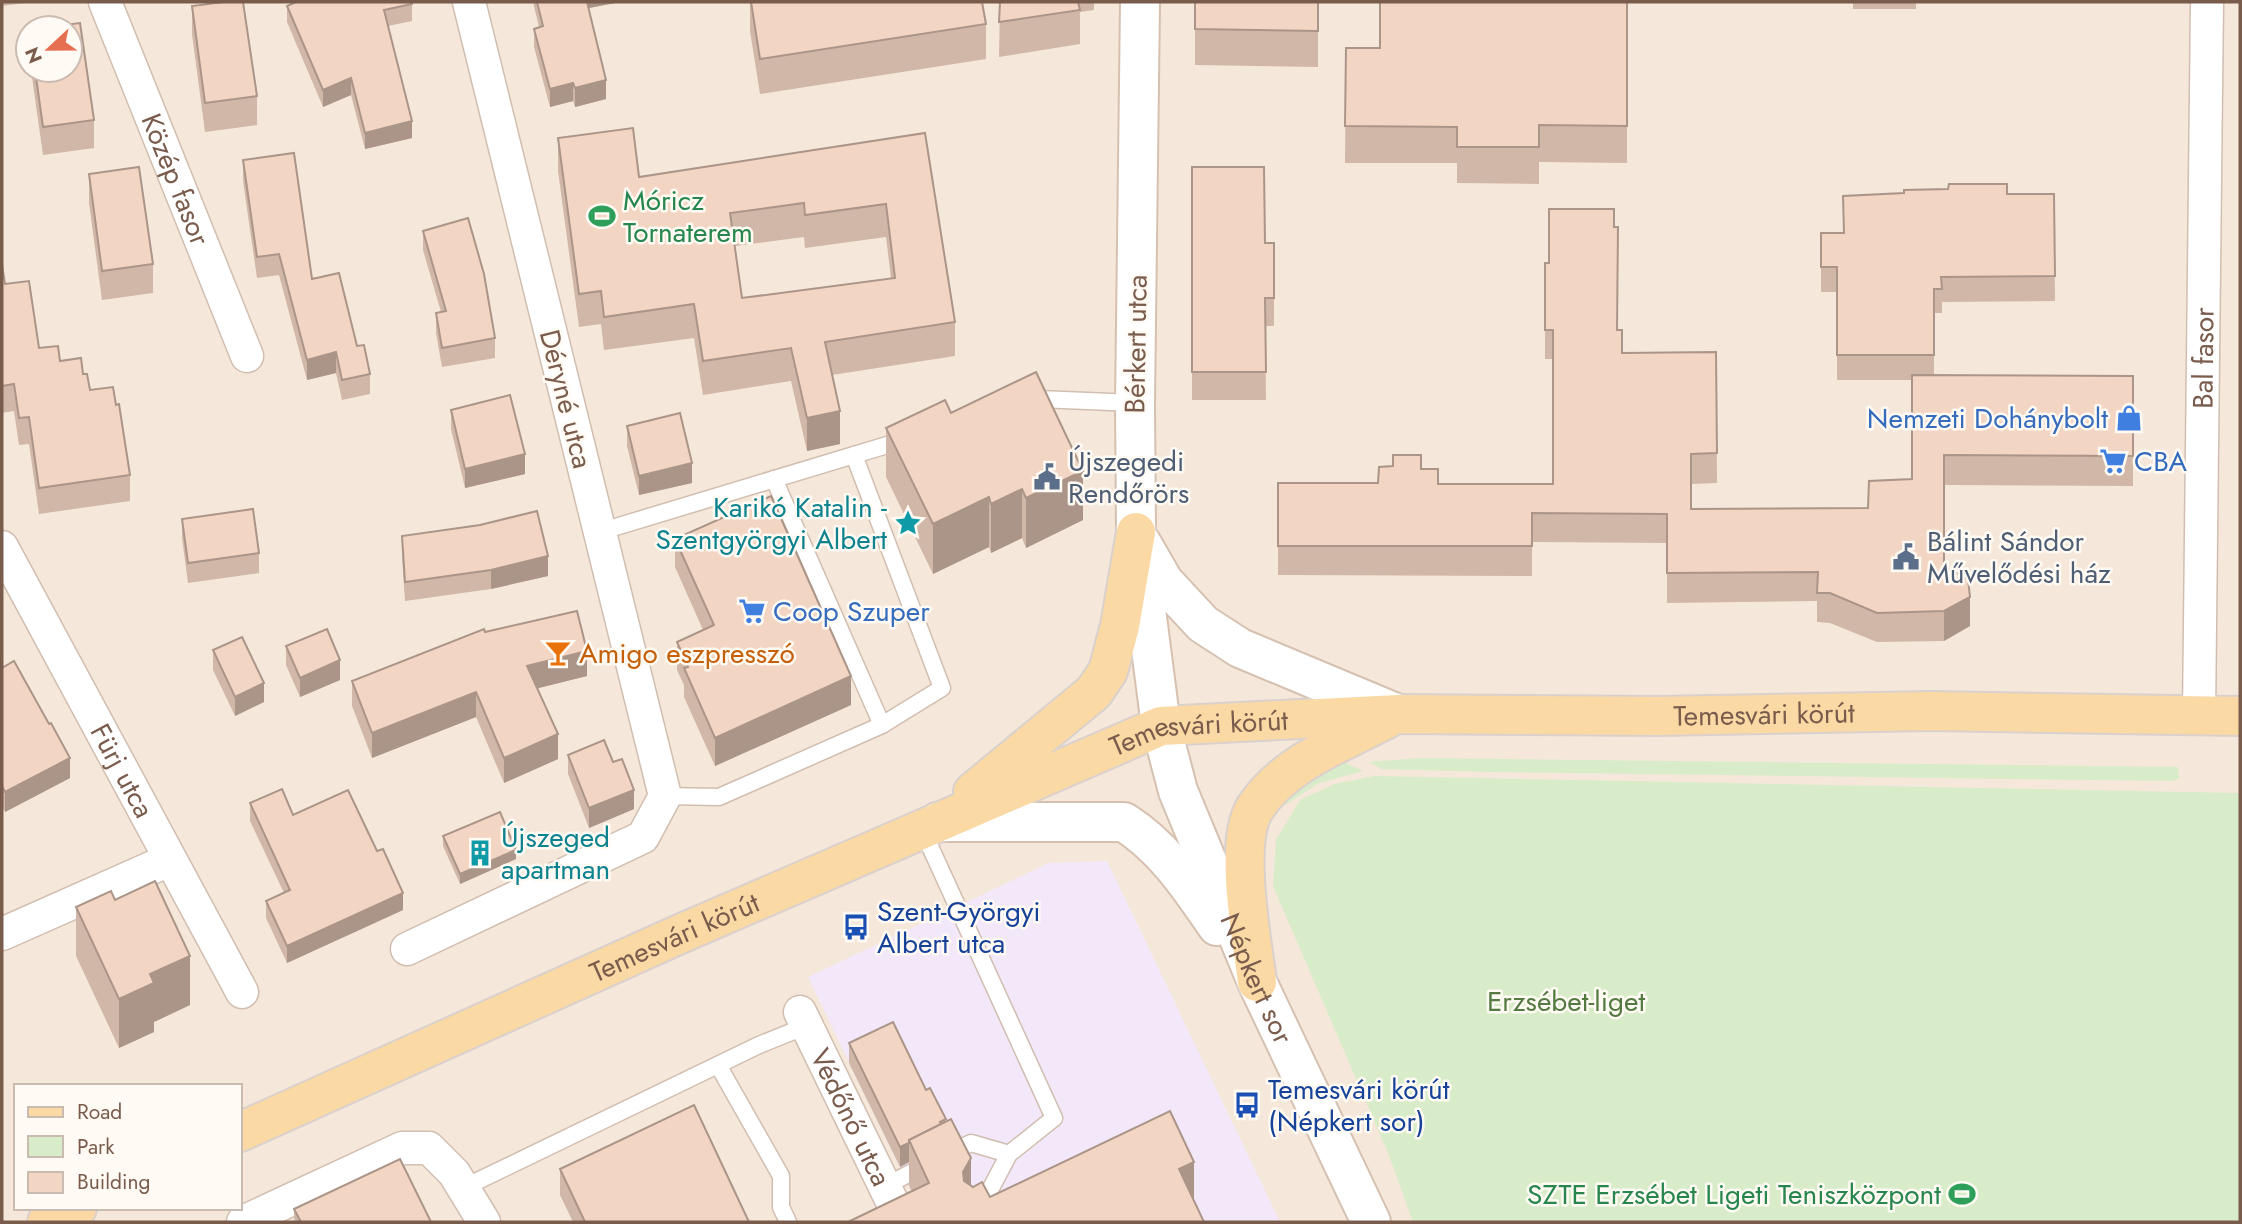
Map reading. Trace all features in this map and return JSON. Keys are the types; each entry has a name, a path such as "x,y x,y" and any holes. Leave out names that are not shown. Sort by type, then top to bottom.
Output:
{"main road":[{"path":"930,825 1094,692 1108,671 1120,626 1136,532"},
{"name":"Temesvári körút","path":"242,1131 680,934 1161,726 1398,714 1658,716 1931,711 2240,716"},
{"path":"1257,982 1244,871 1246,839 1254,810 1275,785 1307,760 1398,714"},
{"path":"47,1222 73,1210"}],"street":[{"name":"Közép fasor","path":"105,2 247,356"},
{"name":"Déryné utca","path":"469,2 665,796"},
{"name":"Bérkert utca","path":"1140,2 1136,532 1161,726"},
{"name":"Bal fasor","path":"2199,715 2207,2"},
{"path":"1136,532 1164,582 1203,624 1240,648 1398,714"},
{"name":"Fürj utca","path":"2,547 242,992"},
{"name":"Népkert sor","path":"1161,726 1178,791 1257,982 1371,1222"},
{"path":"408,949 643,837 665,796"},
{"path":"930,825 1124,822 1144,835 1175,865 1257,982"},
{"path":"2,934 169,860"},
{"name":"Védőnő utca","path":"803,1019 885,1186 895,1220"},
{"path":"243,1222 402,1148 429,1148 453,1173 484,1222"}],"lane":[{"path":"1012,407 1039,399 1135,403"},
{"path":"599,532 920,435"},
{"path":"665,796 719,797 882,725 942,688 854,455"},
{"path":"774,479 882,725"},
{"path":"930,825 1054,1118 1009,1154 974,1222"},
{"path":"463,1188 718,1065 803,1019"},
{"path":"718,1065 781,1175 781,1207 788,1222"},
{"path":"885,1186 971,1143 1009,1154"}],"shaded area":[{"path":"2,2 2240,2 2240,1222 2,1222"},
{"path":"1107,861 1280,1222 926,1222 808,977 1049,863"}],"green space":[{"path":"1419,758 2178,767 2179,778 2173,781 1493,772 1382,769 1369,762"},
{"path":"1346,763 1363,771 1319,783 1285,805 1280,800 1335,765"},
{"name":"Erzsébet-liget","path":"1374,776 2240,793 2240,1222 1413,1222 1388,1153 1273,886 1276,840 1300,800 1335,784"}],"building":[{"path":"243,2 257,96 205,103 192,6"},
{"path":"296,2 412,2 384,10 412,121 365,133 351,78 323,90 287,6"},
{"path":"537,2 587,2 606,80 575,88 573,83 550,89 534,29 543,26"},
{"path":"751,2 982,2 986,24 760,59"},
{"path":"1000,2 1078,2 1080,10 999,22"},
{"path":"1195,2 1318,2 1318,31 1195,29"},
{"path":"1380,2 1627,2 1627,126 1539,125 1539,147 1457,147 1457,127 1345,126 1346,48 1380,48"},
{"path":"84,51 94,120 43,127 37,84 84,84"},
{"path":"633,128 639,177 925,133 955,322 825,342 840,411 807,418 791,348 703,361 694,304 604,317 601,291 579,294 558,138","holes":["804,203 805,215 886,204 895,278 742,298 730,213"]},
{"path":"294,153 312,279 339,273 357,346 364,345 370,374 342,380 336,352 307,360 279,254 257,257 243,160"},
{"path":"139,167 153,264 102,271 89,174"},
{"path":"1192,167 1264,167 1265,243 1274,243 1274,298 1265,298 1266,372 1192,372"},
{"path":"1949,184 2007,184 2007,194 2054,194 2055,276 1941,277 1942,289 1934,289 1934,355 1837,355 1837,267 1821,267 1821,233 1844,233 1843,196 1948,189"},
{"path":"1549,209 1614,209 1614,227 1618,227 1617,330 1622,330 1622,353 1716,352 1717,453 1691,454 1691,509 1868,508 1869,481 1912,479 1912,375 2133,376 2133,456 1944,455 1944,567 1968,579 1970,597 1944,611 1877,613 1830,593 1817,593 1818,572 1667,573 1667,514 1532,513 1532,546 1278,546 1278,483 1378,483 1379,467 1393,466 1393,455 1421,455 1421,469 1438,469 1438,484 1553,484 1553,330 1545,330 1545,263 1549,263"},
{"path":"468,218 484,274 495,338 442,348 436,313 446,311 423,231"},
{"path":"2,265 5,284 29,281 39,348 58,346 60,361 81,358 83,374 87,374 90,390 113,387 116,405 119,404 130,475 39,488 29,417 19,418 14,384 2,386"},
{"path":"1036,372 1083,471 1026,498 1022,489 991,504 989,497 933,524 886,428 945,400 951,413"},
{"path":"510,395 525,454 465,469 451,410"},
{"path":"680,413 692,463 639,476 627,426"},
{"name":"Coop Szuper","path":"771,496 851,676 715,738 684,668 688,667 677,642 714,625 675,539"},
{"path":"253,509 259,553 188,563 182,519"},
{"path":"537,511 548,556 491,570 405,582 402,536 480,525"},
{"path":"577,611 587,651 527,666 558,734 504,758 476,692 372,733 352,681 484,629 485,632"},
{"path":"327,629 340,660 300,678 286,646"},
{"path":"242,637 264,683 235,697 213,650"},
{"path":"14,661 70,758 5,792 2,786 2,668"},
{"path":"604,740 613,762 622,759 634,790 589,808 568,755"},
{"path":"282,789 293,815 348,790 377,851 383,849 403,893 287,946 266,901 290,890 250,803"},
{"name":"Újszeged apartman","path":"500,812 516,850 460,874 443,836"},
{"path":"155,881 190,956 150,974 154,983 119,999 76,907 111,891 115,900"},
{"path":"893,1022 926,1090 930,1088 946,1119 900,1147 849,1043"},
{"path":"694,1105 749,1222 585,1222 560,1169"},
{"path":"1170,1111 1194,1162 1179,1169 1204,1222 848,1222 929,1183 909,1140 951,1119 971,1158 963,1172 964,1181 973,1187 982,1182 990,1197"},
{"path":"400,1159 431,1222 301,1222 294,1209"}],"place":[{"name":"Móricz Tornaterem","path":"602,216"},
{"name":"Nemzeti Dohánybolt","path":"2129,418"},
{"name":"CBA","path":"2113,461"},
{"name":"Újszegedi Rendőrörs","path":"1047,477"},
{"name":"Karikó Katalin - Szentgyörgyi Albert","path":"908,523"},
{"name":"Bálint Sándor Művelődési ház","path":"1906,557"},
{"name":"Coop Szuper","path":"752,611"},
{"name":"Amigo eszpresszó","path":"558,653"},
{"name":"Újszeged apartman","path":"480,853"},
{"name":"Szent-Györgyi Albert utca","path":"856,927"},
{"name":"Temesvári körút (Népkert sor)","path":"1247,1105"},
{"name":"SZTE Erzsébet Ligeti Teniszközpont","path":"1962,1194"}]}
